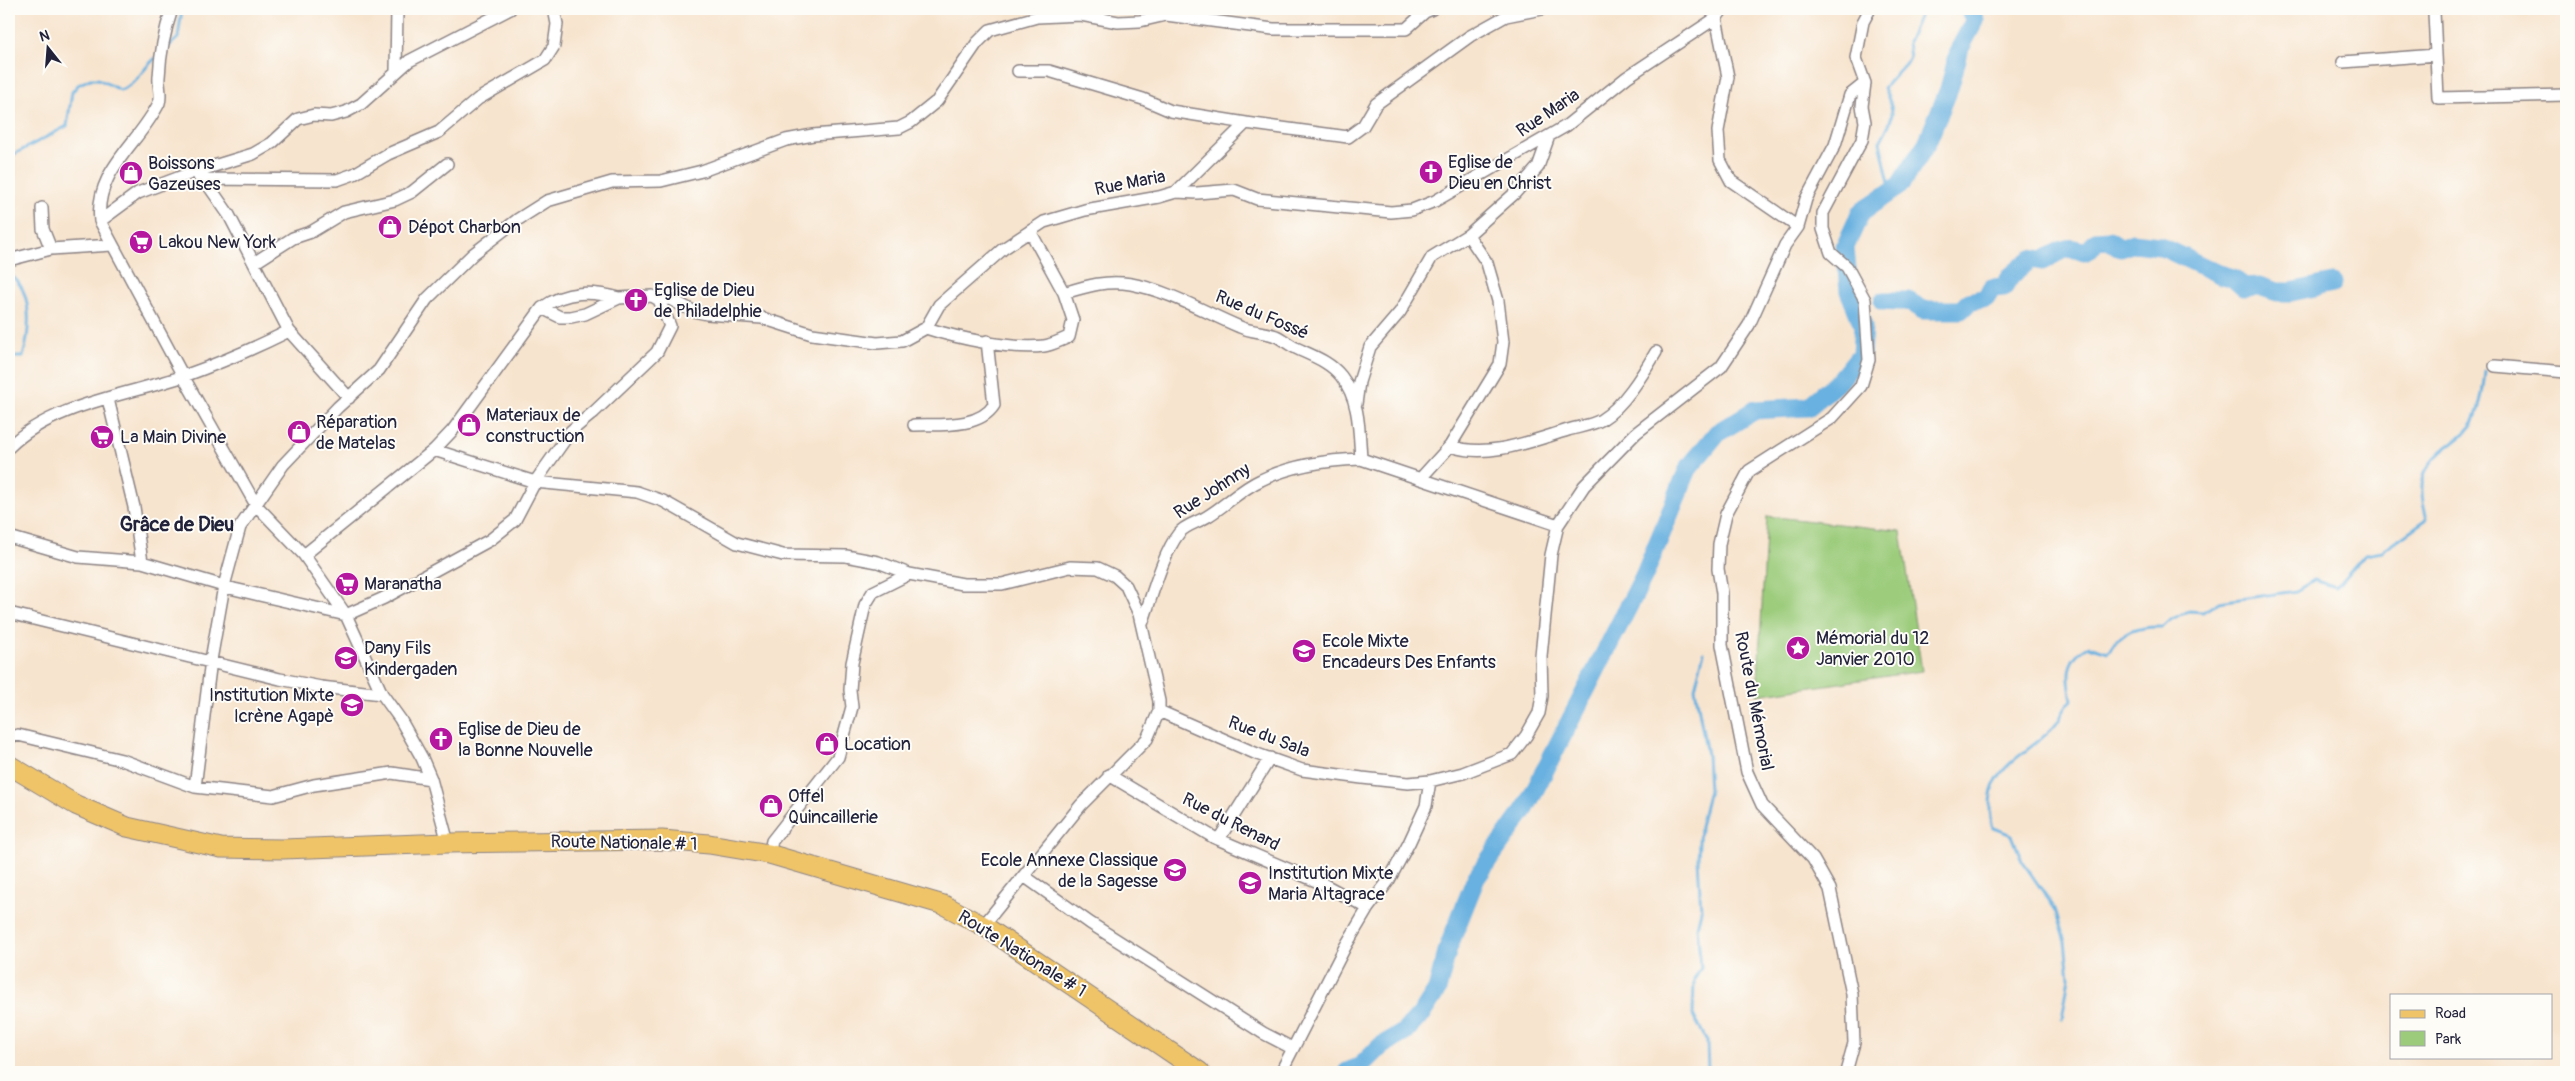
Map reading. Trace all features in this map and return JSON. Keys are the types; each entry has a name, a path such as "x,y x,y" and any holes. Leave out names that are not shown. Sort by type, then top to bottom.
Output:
{"main road":[{"name":"Route Nationale # 1","path":"9,765 76,806 127,828 221,848 283,849 448,843 662,840 709,844 769,854 934,902 983,926 1200,1072"}],"street":[{"path":"172,9 160,62 160,102 110,170 98,206 100,221 183,376 256,505 304,555 346,614 382,694 400,719 422,758 431,779 448,843"},
{"path":"396,71 397,9"},
{"path":"100,221 138,193 191,173 253,154 272,144 298,119 314,115 331,116 346,112 361,104 396,71 417,56 510,9"},
{"path":"191,173 204,179 338,180 354,174 388,154 439,132 478,99 545,60 554,46 557,24 554,9"},
{"path":"195,788 211,660 224,586 236,534 283,465 379,370 427,299 473,254 517,220 547,201 612,182 660,181 702,171 786,140 843,132 899,128 912,122 937,101 977,43 990,30 1037,17 1081,15 1118,22 1140,21 1166,15 1272,29 1406,28 1425,12 1432,9"},
{"path":"1018,71 1049,71 1143,99 1171,111 1348,137 1364,126 1376,104 1506,12 1542,9"},
{"name":"Route du Mémorial","path":"1846,1072 1854,1043 1852,994 1830,889 1813,859 1762,805 1747,772 1722,645 1722,594 1718,569 1719,544 1726,514 1748,471 1832,418 1862,386 1870,360 1865,300 1847,267 1831,253 1823,229 1823,213 1862,140 1865,122 1862,106 1865,83 1856,58 1863,22 1870,9"},
{"path":"2434,12 2438,98 2566,95"},
{"path":"1720,13 1728,77 1718,131 1720,160 1731,181 1798,227"},
{"name":"Rue Maria","path":"926,328 939,305 1003,249 1044,222 1085,210 1159,197 1176,192 1197,193 1234,190 1257,199 1400,212 1435,201 1550,136 1627,78 1720,13"},
{"path":"2343,62 2436,55"},
{"path":"1361,459 1558,525 1584,486 1636,433 1721,367 1749,325 1785,245 1798,227 1806,199 1834,145 1850,95 1865,83"},
{"path":"1176,192 1246,123"},
{"path":"1355,406 1359,382 1370,347 1401,310 1432,257 1468,235 1514,194 1538,167 1550,136"},
{"path":"254,263 294,238 311,232 344,212 396,200 412,192 448,164"},
{"path":"204,179 229,215 289,331 349,398"},
{"path":"42,208 43,229 51,248"},
{"path":"304,555 434,450 453,430 542,308 556,298 583,293 602,293 619,298 652,296 659,300 670,299 693,311 707,314 762,318 812,334 877,343 902,341 926,328 950,335 987,341 1031,347 1046,346 1069,336 1073,320 1064,293 1030,231"},
{"path":"1420,479 1450,446 1500,364 1503,342 1498,301 1488,263 1468,235"},
{"path":"9,260 51,248 112,245"},
{"name":"Rue du Fossé","path":"1064,293 1098,282 1130,284 1154,290 1203,309 1241,328 1276,336 1295,348 1323,361 1340,375 1350,390 1358,414 1361,459"},
{"path":"542,308 560,317 571,317 585,314 619,298"},
{"path":"9,537 78,557 142,562 224,586 346,614 384,598 490,540 515,520 535,482 571,430 594,412 657,352 670,326 659,300"},
{"path":"9,447 35,428 64,412 183,376 245,353 289,331"},
{"path":"914,425 956,423 981,418 990,411 994,405 987,341"},
{"path":"1450,446 1462,450 1516,446 1601,420 1630,393 1656,352"},
{"path":"2495,366 2566,372"},
{"path":"108,399 134,507 142,562"},
{"path":"434,450 535,482 636,492 663,501 737,543 783,555 846,556 878,562 909,574 964,584 1002,584 1070,567 1098,568 1115,576 1126,586 1142,624 1160,701 1159,711 1147,739 1081,805 983,926"},
{"name":"Rue Johnny","path":"1142,624 1171,544 1180,531 1209,516 1236,495 1261,480 1301,466 1331,460 1361,459"},
{"name":"Rue du Sala","path":"1159,711 1302,770 1408,783 1430,781 1463,773 1512,754 1526,736 1539,713 1542,696 1541,656 1551,555 1558,525"},
{"path":"769,854 772,841 838,757 852,707 850,690 852,663 865,605 873,592 909,574"},
{"path":"9,613 211,660 234,668 321,687 382,694"},
{"path":"9,737 18,735 122,760 195,788 273,796 314,786 392,773 431,779"},
{"path":"1219,839 1270,758"},
{"name":"Rue du Renard","path":"1109,775 1219,839 1323,884 1368,908"},
{"path":"1280,1072 1368,908 1389,880 1409,843 1426,806 1430,781"},
{"path":"1024,876 1113,938 1263,1033 1292,1048"}],"green space":[{"path":"1767,516 1901,531 1922,671 1757,695"}],"waterway":[{"path":"165,50 178,38 182,9"},
{"path":"1891,191 1880,142 1892,116 1891,104 1884,88 1910,58 1908,42 1923,9"},
{"path":"1347,1072 1361,1066 1381,1046 1405,1032 1423,1012 1437,990 1448,948 1476,878 1525,809 1644,576 1688,469 1717,433 1755,410 1808,407 1840,380 1861,354 1863,325 1849,291 1845,247 1861,212 1899,186 1927,143 1949,89 1960,48 1975,20 1969,9"},
{"path":"9,157 67,126 72,92 78,85 90,79 98,79 120,90 126,88 157,57"},
{"path":"1883,301 1908,301 1923,310 1961,310 1969,302 1986,298 1992,288 2004,287 2011,276 2031,259 2042,261 2062,250 2072,248 2084,252 2091,248 2096,241 2109,240 2121,248 2133,243 2160,246 2219,274 2233,278 2243,287 2259,286 2277,292 2291,292 2333,283"},
{"path":"9,274 23,290 28,312 27,335 23,357 9,357"},
{"path":"2062,1019 2069,977 2065,942 2055,909 2022,861 2012,835 1993,828 1990,808 1991,793 2005,769 2053,728 2072,700 2069,684 2072,662 2081,651 2089,646 2108,652 2119,639 2131,631 2163,627 2172,619 2189,611 2203,612 2219,602 2296,591 2314,580 2336,587 2365,554 2382,551 2427,519 2422,495 2424,476 2433,459 2464,433 2474,421 2480,403 2485,371"},
{"path":"1704,652 1695,688 1707,755 1709,790 1700,827 1698,859 1701,911 1697,927 1701,968 1694,980 1693,1015 1707,1041 1708,1072"}],"place":[{"name":"Eglise de Dieu en Christ","path":"1431,172"},
{"name":"Boissons Gazeuses","path":"131,173"},
{"name":"Dépot Charbon","path":"390,227"},
{"name":"Lakou New York","path":"141,242"},
{"name":"Eglise de Dieu de Philadelphie","path":"636,300"},
{"name":"Materiaux de construction","path":"469,425"},
{"name":"Réparation de Matelas","path":"299,432"},
{"name":"La Main Divine","path":"102,437"},
{"name":"Maranatha","path":"347,584"},
{"name":"Mémorial du 12 Janvier 2010","path":"1798,648"},
{"name":"Ecole Mixte Encadeurs Des Enfants","path":"1304,651"},
{"name":"Dany Fils Kindergaden","path":"346,658"},
{"name":"Institution Mixte Icrène Agapè","path":"352,705"},
{"name":"Eglise de Dieu de la Bonne Nouvelle","path":"441,739"},
{"name":"Location","path":"827,744"},
{"name":"Offel Quincaillerie","path":"771,806"},
{"name":"Ecole Annexe Classique de la Sagesse","path":"1175,870"},
{"name":"Institution Mixte Maria Altagrace","path":"1250,883"}],"district":[{"name":"Grâce de Dieu","path":"177,524"}]}
